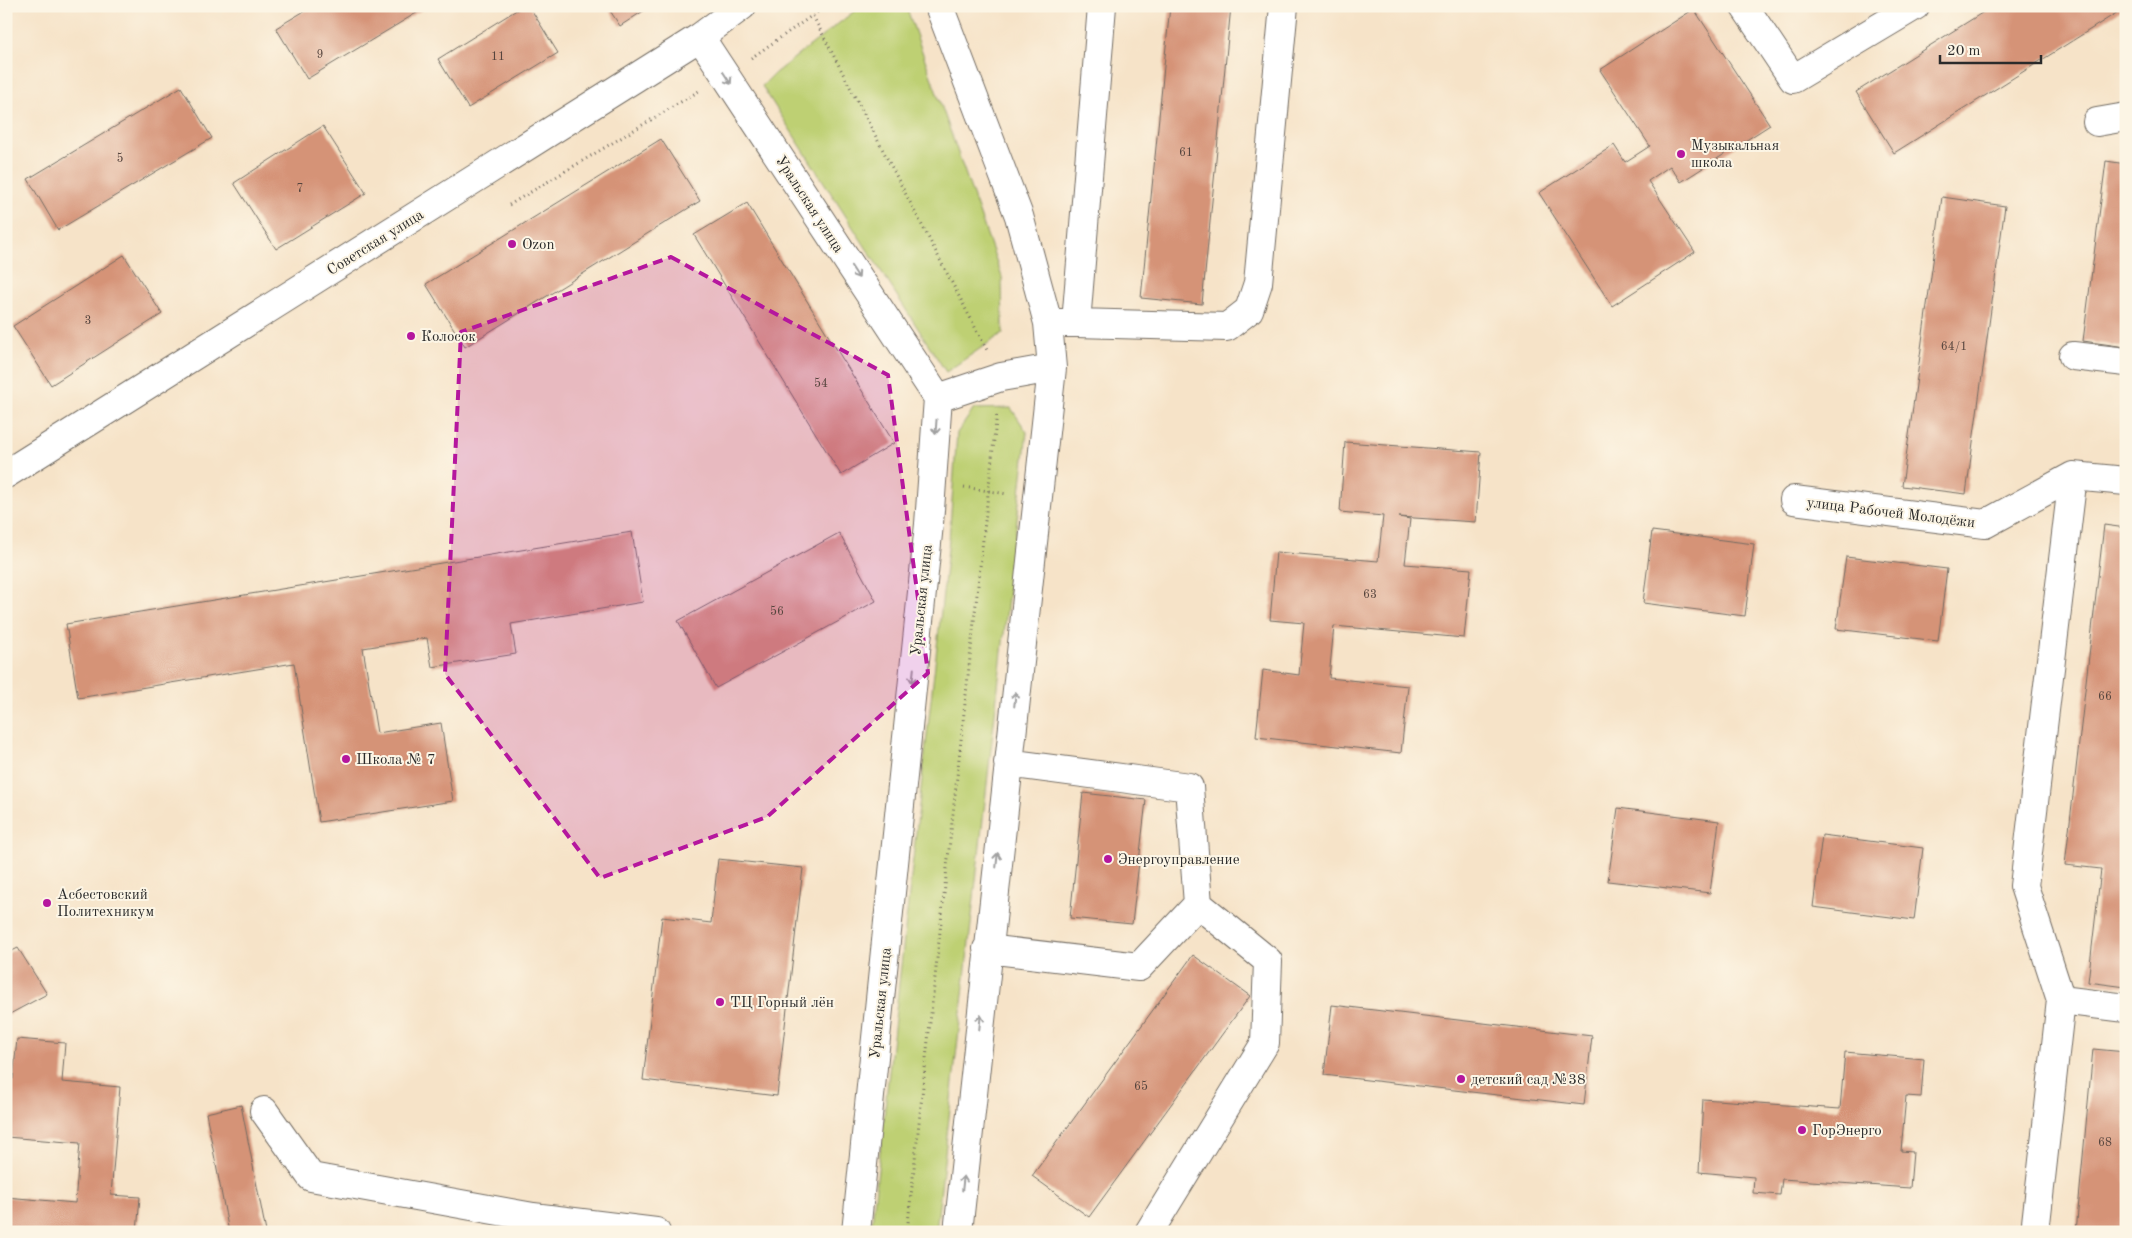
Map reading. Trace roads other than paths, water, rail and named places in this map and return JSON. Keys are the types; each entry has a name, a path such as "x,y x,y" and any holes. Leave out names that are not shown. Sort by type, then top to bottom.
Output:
{"street":[{"name":"Советская улица","path":"6,474 700,37 742,6"},
{"path":"940,6 1019,216 1048,323 1052,368 958,1232"},
{"path":"1076,323 1102,6"},
{"path":"1048,323 1227,327 1250,310 1258,284 1284,6"},
{"path":"1744,6 1793,79 1915,6"},
{"name":"Уральская улица","path":"700,37 938,398 932,482 856,1232"},
{"path":"2097,122 2126,117"},
{"path":"2073,356 2126,362"},
{"path":"938,398 1001,378 1052,368"},
{"path":"2035,1232 2061,1000 2024,886 2073,476 2126,481"},
{"name":"улица Рабочей Молодёжи","path":"1794,500 1985,524 2073,476"},
{"path":"1008,763 1189,787 1198,904 1268,961 1265,1043 1149,1232"},
{"path":"988,949 1139,967 1198,904"},
{"path":"2061,1000 2126,1008"},
{"path":"264,1111 311,1177 533,1217 656,1232"}],"place":[{"name":"Музыкальная школа","path":"1681,154"},
{"name":"Ozon","path":"512,244"},
{"name":"Колосок","path":"411,336"},
{"name":"Школа № 7","path":"346,759"},
{"name":"Энергоуправление","path":"1108,859"},
{"name":"Асбестовский Политехникум","path":"47,903"},
{"name":"ТЦ Горный лён","path":"720,1002"},
{"name":"детский сад №38","path":"1461,1079"},
{"name":"ГорЭнерго","path":"1802,1130"}]}
